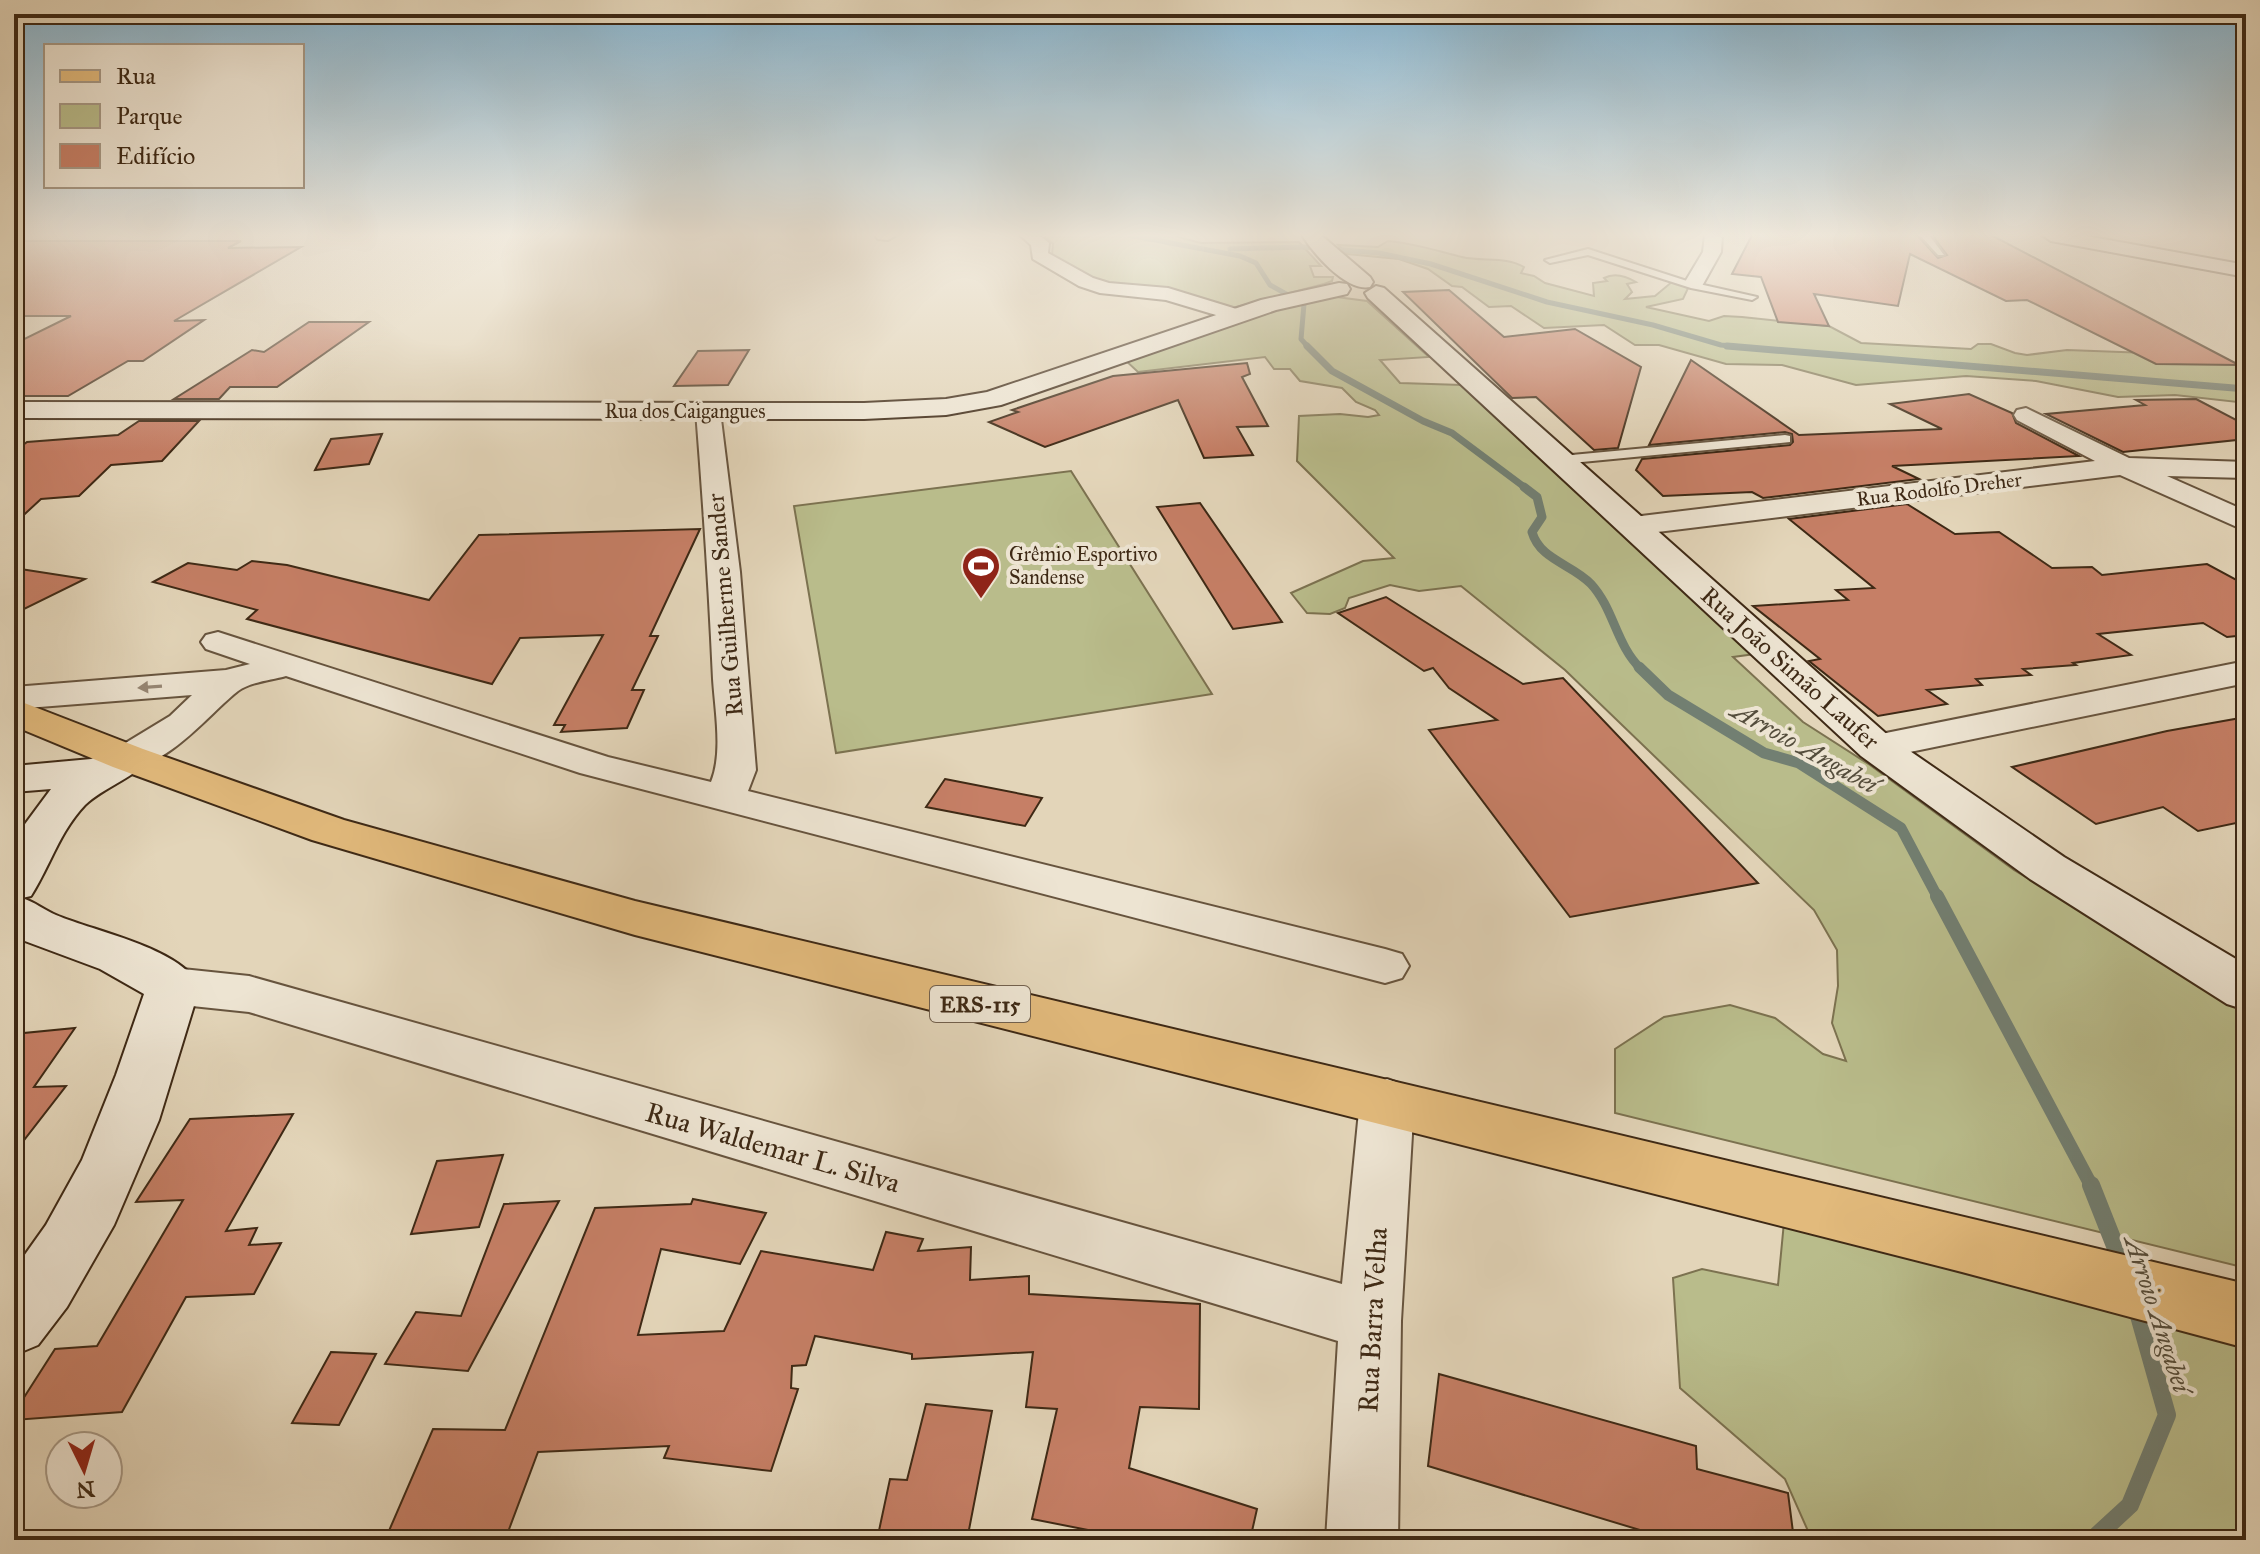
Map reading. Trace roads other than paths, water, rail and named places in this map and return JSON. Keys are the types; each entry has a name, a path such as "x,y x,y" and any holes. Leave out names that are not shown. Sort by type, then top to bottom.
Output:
{"main road":[{"name":"ERS-115","path":"14,711 112,765 510,884 935,993 1387,1101 2246,1316"}],"street":[{"path":"1212,308 1236,315"},
{"name":"Rua dos Caigangues","path":"14,410 708,411 878,410 968,405 1261,308"},
{"name":"Rua João Simão Laufer","path":"1385,308 1561,460 1876,747 2047,868 2246,990"},
{"name":"Rua Guilherme Sander","path":"708,411 724,572 735,738 736,770 725,798"},
{"path":"2026,415 2124,466 2246,522"},
{"name":"Rua Rodolfo Dreher","path":"1633,526 2124,466 2246,470"},
{"path":"14,884 45,822 112,765 183,724 223,662"},
{"path":"14,698 223,662 286,665 594,765 1385,966"},
{"path":"1876,747 2246,672"},
{"path":"14,779 112,765"},
{"path":"14,913 35,927 118,956 173,986 147,1072 89,1216 14,1322"},
{"name":"Rua Waldemar L. Silva","path":"173,986 249,994 1370,1321"},
{"name":"Rua Barra Velha","path":"1362,1540 1370,1321 1387,1101"}],"lane":[{"path":"1561,460 1785,439"}],"waterway":[{"name":"Arroio Angabeí","path":"1304,308 1301,339 1309,348"},
{"path":"1572,308 1653,325 1721,345 1750,348"},
{"path":"1727,346 1750,348"},
{"name":"Arroio Angabeí","path":"1309,348 1332,371 1423,421 1452,433 1527,489"},
{"path":"1750,348 2246,389"},
{"name":"Arroio Angabeí","path":"1524,487 1537,497 1542,517 1532,532 1536,541 1549,555 1591,584 1605,604 1626,649 1641,669"},
{"name":"Arroio Angabeí","path":"1641,669 1668,695 1764,753 1799,763 1901,828 1938,898"},
{"name":"Arroio Angabeí","path":"1937,896 2091,1185"},
{"name":"Arroio Angabeí","path":"2091,1185 2123,1266"},
{"name":"Arroio Angabeí","path":"2092,1540 2130,1505 2167,1415 2136,1305"}],"place":[{"name":"Grêmio Esportivo Sandense","path":"981,600"}]}
